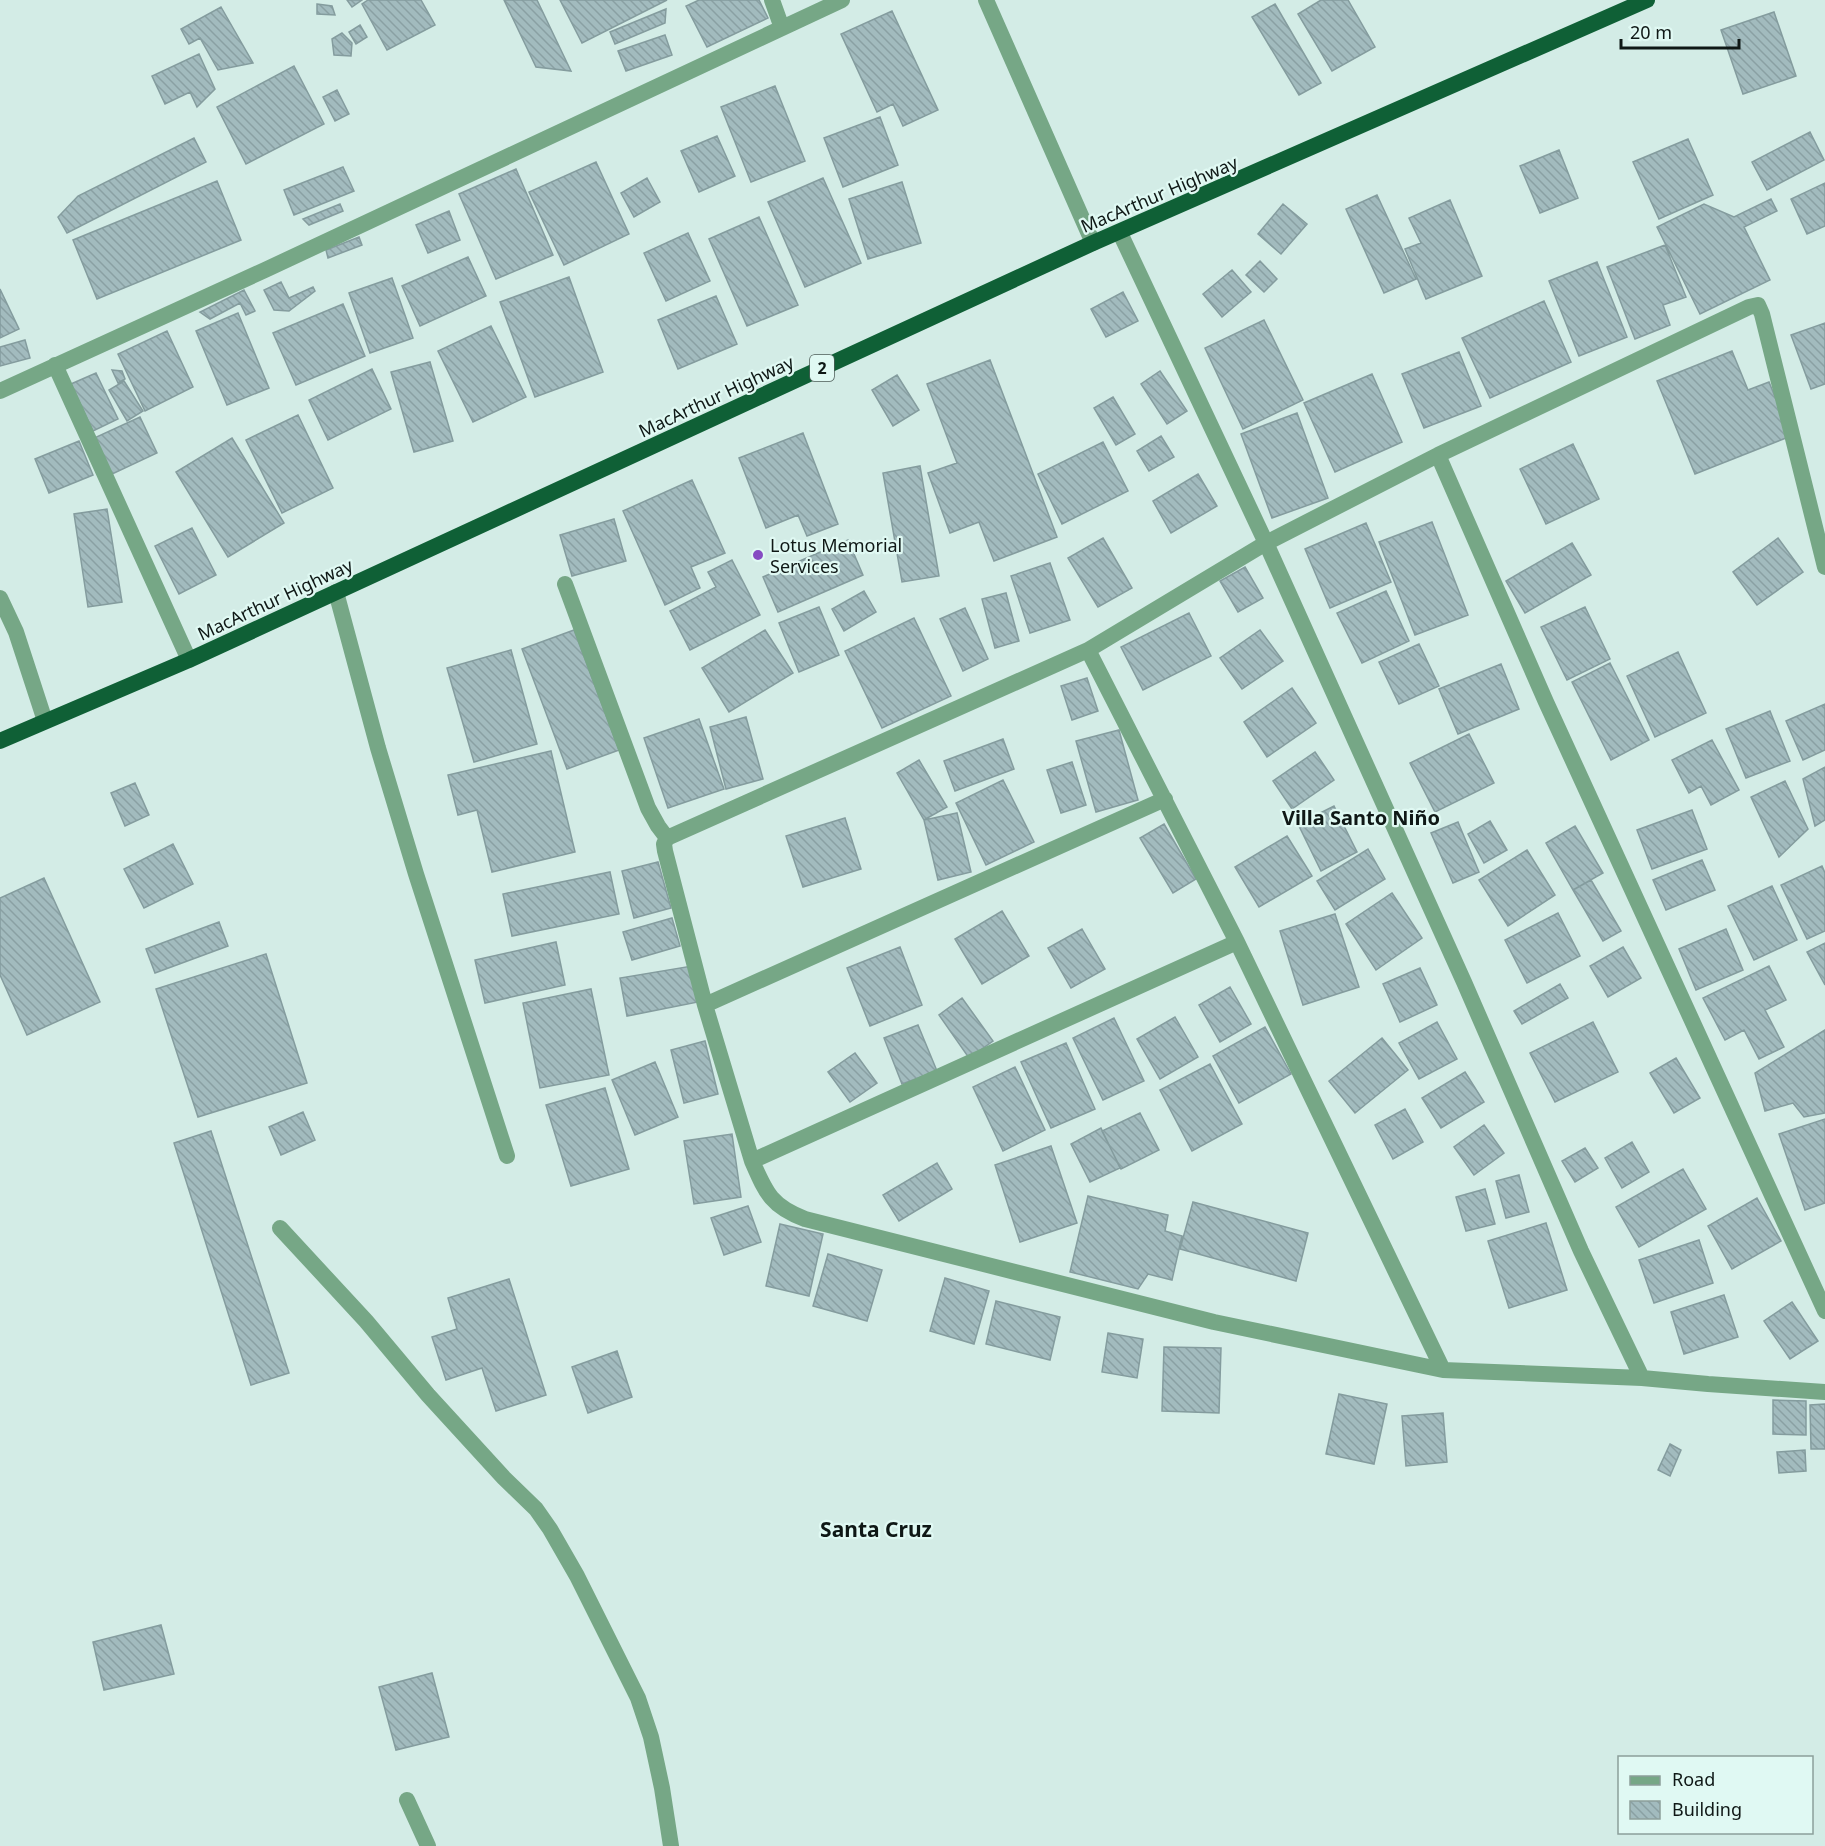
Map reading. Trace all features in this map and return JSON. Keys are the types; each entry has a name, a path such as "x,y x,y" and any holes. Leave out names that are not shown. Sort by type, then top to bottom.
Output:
{"highway":[{"name":"MacArthur Highway","path":"0,741 189,660 1093,243 1647,0"}],"street":[{"path":"772,0 782,28"},
{"path":"0,391 276,265 842,0"},
{"path":"986,0 1093,243"},
{"path":"1120,232 1266,543 1464,982 1581,1251 1642,1378"},
{"path":"1825,567 1762,314 1758,305 1749,307 1438,455 1266,543 1088,650 667,838 664,844 705,1005 752,1161 762,1183 777,1205 805,1219 1214,1322 1443,1370 1642,1378 1825,1392"},
{"path":"55,365 189,660"},
{"path":"1438,455 1551,713 1825,1311"},
{"path":"565,584 648,808 667,838"},
{"path":"336,592 378,748 412,862 507,1156"},
{"path":"0,598 16,632 45,721"},
{"path":"1088,650 1237,942 1443,1370"},
{"path":"705,1005 1165,799"},
{"path":"752,1161 1237,942"},
{"path":"280,1228 366,1321 443,1412 536,1509 550,1529 577,1576 638,1698 651,1737 671,1846"},
{"path":"407,1800 428,1846"}],"building":[{"path":"347,0 362,0 352,7"},
{"path":"368,0 421,0 435,25 387,50 362,4"},
{"path":"504,0 537,0 571,71 536,67"},
{"path":"560,0 667,0 582,43"},
{"path":"699,0 759,0 768,18 707,47 686,6"},
{"path":"1321,0 1348,0 1375,47 1332,71 1298,14"},
{"path":"317,4 332,6 335,15 317,14"},
{"path":"1275,4 1321,83 1299,95 1252,17"},
{"path":"221,7 253,63 218,70 200,38 189,44 181,29"},
{"path":"666,9 665,23 615,44 610,32"},
{"path":"892,11 938,110 903,126 893,104 877,112 841,34"},
{"path":"1774,12 1796,76 1743,94 1721,30"},
{"path":"360,25 367,37 356,44 349,32"},
{"path":"342,33 352,43 351,56 334,55 332,39"},
{"path":"665,35 672,55 626,71 618,51"},
{"path":"199,54 215,89 197,107 190,92 165,104 152,76"},
{"path":"294,66 324,124 246,164 217,107"},
{"path":"775,86 805,161 751,182 721,107"},
{"path":"337,90 349,114 335,121 323,97"},
{"path":"880,117 898,165 843,187 824,138"},
{"path":"1810,132 1824,160 1767,190 1752,162"},
{"path":"717,136 735,176 699,192 681,151"},
{"path":"194,138 206,162 67,233 58,217 78,196"},
{"path":"1688,139 1713,195 1659,219 1633,162"},
{"path":"1559,150 1578,198 1540,213 1520,166"},
{"path":"596,162 629,234 564,265 529,192"},
{"path":"343,167 354,191 294,215 284,190"},
{"path":"516,169 553,255 496,279 459,194"},
{"path":"647,178 660,202 634,217 621,193"},
{"path":"823,178 861,263 805,287 768,202"},
{"path":"217,181 241,240 97,299 73,240"},
{"path":"902,182 921,243 868,259 849,199"},
{"path":"1825,183 1825,226 1807,234 1791,199"},
{"path":"1377,195 1416,279 1384,293 1346,209"},
{"path":"1771,199 1777,211 1744,227 1770,280 1700,314 1657,227 1704,204 1734,217"},
{"path":"1450,200 1482,276 1426,299 1405,249 1421,243 1409,218"},
{"path":"340,204 343,211 309,225 303,219"},
{"path":"1283,204 1307,224 1281,254 1258,234"},
{"path":"449,211 460,240 428,253 416,225"},
{"path":"759,217 798,305 747,326 709,239"},
{"path":"688,233 710,281 666,301 644,253"},
{"path":"359,237 362,245 328,258 326,250"},
{"path":"1665,245 1686,297 1663,305 1670,325 1635,339 1607,267"},
{"path":"468,257 486,296 420,326 402,286"},
{"path":"1260,261 1277,279 1264,292 1246,275"},
{"path":"1597,262 1627,337 1579,356 1549,281"},
{"path":"1232,270 1251,292 1222,317 1203,294"},
{"path":"569,277 603,372 535,397 500,302"},
{"path":"392,278 413,338 370,353 349,293"},
{"path":"281,282 289,298 313,287 315,291 289,311 274,310 264,290"},
{"path":"0,289 19,329 0,338"},
{"path":"244,290 255,311 246,315 240,303 210,319 200,312"},
{"path":"1123,292 1138,321 1106,337 1091,309"},
{"path":"716,296 737,344 678,369 658,320"},
{"path":"1544,301 1571,362 1490,398 1462,338"},
{"path":"343,304 365,356 296,385 273,333"},
{"path":"238,313 269,388 227,405 196,331"},
{"path":"1264,320 1303,400 1243,429 1205,348"},
{"path":"1825,323 1825,384 1811,389 1791,335"},
{"path":"491,326 526,397 473,422 438,351"},
{"path":"167,331 193,387 145,411 118,354"},
{"path":"25,340 30,358 0,366 0,347"},
{"path":"1732,351 1748,390 1769,382 1791,436 1695,474 1657,381"},
{"path":"1459,352 1481,406 1424,428 1402,374"},
{"path":"990,360 1057,537 994,561 979,522 950,533 928,473 957,463 927,384"},
{"path":"430,362 453,441 414,452 391,372"},
{"path":"372,369 391,409 328,440 309,400"},
{"path":"112,370 122,371 125,379 118,383"},
{"path":"1160,371 1187,411 1167,424 1141,384"},
{"path":"96,373 118,419 93,431 71,384"},
{"path":"1372,374 1402,442 1335,472 1304,403"},
{"path":"897,375 919,410 893,426 872,390"},
{"path":"124,381 143,411 127,421 109,390"},
{"path":"1113,397 1135,434 1116,445 1094,408"},
{"path":"1297,413 1328,498 1272,518 1241,434"},
{"path":"298,415 333,488 282,513 246,440"},
{"path":"140,417 157,453 110,475 92,439"},
{"path":"803,433 838,524 807,536 798,515 766,528 739,458"},
{"path":"1161,436 1174,457 1149,471 1137,451"},
{"path":"232,438 284,523 228,557 176,472"},
{"path":"79,441 93,475 49,493 35,459"},
{"path":"1103,442 1128,491 1062,524 1038,474"},
{"path":"1573,444 1599,499 1546,524 1520,469"},
{"path":"920,466 939,576 902,582 883,473"},
{"path":"1198,474 1217,506 1171,533 1153,501"},
{"path":"692,480 725,553 691,567 700,588 665,605 623,511"},
{"path":"107,509 122,602 88,607 74,514"},
{"path":"614,519 626,561 572,576 560,535"},
{"path":"1432,522 1468,615 1415,635 1379,542"},
{"path":"1366,523 1391,582 1330,608 1305,549"},
{"path":"192,528 216,575 179,594 155,546"},
{"path":"1103,538 1132,588 1098,607 1068,558"},
{"path":"1778,538 1803,572 1757,605 1733,572"},
{"path":"848,540 863,575 778,612 763,577"},
{"path":"1572,543 1591,575 1525,613 1506,581"},
{"path":"732,560 760,615 690,650 670,611 716,587 708,572"},
{"path":"1050,563 1070,620 1030,633 1011,576"},
{"path":"1245,567 1263,598 1238,612 1220,581"},
{"path":"864,591 876,612 844,631 832,609"},
{"path":"1386,591 1409,641 1362,663 1337,613"},
{"path":"1006,593 1019,641 995,648 982,599"},
{"path":"819,607 839,655 799,672 779,623"},
{"path":"1585,607 1610,659 1567,680 1541,627"},
{"path":"965,608 988,659 963,671 940,619"},
{"path":"1189,613 1211,656 1143,690 1121,647"},
{"path":"914,618 951,696 882,728 845,651"},
{"path":"574,630 619,750 567,769 522,649"},
{"path":"765,630 793,673 729,712 702,668"},
{"path":"1260,630 1283,661 1242,689 1220,658"},
{"path":"1419,644 1439,686 1399,704 1379,662"},
{"path":"511,650 537,744 474,762 447,668"},
{"path":"1678,652 1706,713 1655,737 1627,676"},
{"path":"1610,663 1649,740 1611,760 1572,682"},
{"path":"1501,664 1519,709 1458,734 1439,689"},
{"path":"1087,678 1098,711 1072,720 1061,686"},
{"path":"1292,688 1316,723 1267,757 1244,722"},
{"path":"1825,704 1825,750 1803,760 1786,721"},
{"path":"1770,711 1790,761 1746,778 1726,729"},
{"path":"746,717 763,779 726,789 710,727"},
{"path":"699,719 724,789 668,808 644,738"},
{"path":"1119,730 1138,800 1096,812 1076,741"},
{"path":"1469,734 1494,783 1435,812 1410,763"},
{"path":"1003,739 1014,769 955,791 944,761"},
{"path":"1712,740 1739,790 1711,805 1701,786 1689,793 1672,760"},
{"path":"551,751 575,852 492,872 477,810 458,815 448,775"},
{"path":"1315,752 1334,780 1292,809 1273,781"},
{"path":"919,760 947,807 924,820 897,773"},
{"path":"1072,762 1086,805 1061,813 1047,770"},
{"path":"1825,767 1825,820 1815,826 1803,779"},
{"path":"1003,780 1034,842 986,865 956,803"},
{"path":"1785,781 1808,829 1779,857 1751,797"},
{"path":"135,783 149,815 125,826 111,793"},
{"path":"1334,806 1357,852 1321,871 1298,824"},
{"path":"1692,810 1707,849 1652,869 1637,830"},
{"path":"957,813 971,872 938,880 924,820"},
{"path":"845,818 861,869 803,887 786,836"},
{"path":"1490,821 1507,850 1484,863 1468,834"},
{"path":"1458,822 1479,872 1453,883 1431,833"},
{"path":"1164,824 1196,879 1173,893 1140,838"},
{"path":"1575,826 1603,873 1573,890 1546,843"},
{"path":"1287,836 1312,876 1259,907 1235,867"},
{"path":"173,844 193,884 144,908 124,869"},
{"path":"1368,849 1385,879 1335,910 1317,881"},
{"path":"1527,850 1555,895 1508,926 1479,880"},
{"path":"1702,860 1715,890 1666,910 1653,880"},
{"path":"658,862 671,908 634,918 622,871"},
{"path":"1822,866 1825,873 1825,931 1807,939 1781,885"},
{"path":"610,872 619,914 512,936 503,894"},
{"path":"44,878 100,1002 27,1035 0,975 0,898"},
{"path":"1591,880 1621,931 1603,941 1573,890"},
{"path":"1772,886 1797,940 1754,960 1728,906"},
{"path":"1392,893 1422,938 1376,970 1346,924"},
{"path":"1002,911 1029,956 982,984 955,939"},
{"path":"1558,913 1580,956 1527,983 1505,940"},
{"path":"1335,914 1359,987 1303,1005 1280,931"},
{"path":"672,918 680,946 632,960 623,932"},
{"path":"219,922 228,946 155,973 146,949"},
{"path":"1082,929 1105,969 1071,988 1048,948"},
{"path":"1726,929 1743,970 1696,990 1679,949"},
{"path":"556,942 565,985 485,1003 475,960"},
{"path":"1825,943 1825,985 1807,952"},
{"path":"900,947 922,1005 870,1026 847,968"},
{"path":"1623,947 1641,978 1608,997 1590,966"},
{"path":"266,954 307,1083 198,1117 156,989"},
{"path":"692,966 698,1002 627,1016 620,978"},
{"path":"1769,966 1786,1000 1765,1010 1784,1047 1759,1059 1744,1030 1725,1040 1703,998"},
{"path":"1420,968 1437,1005 1400,1022 1383,984"},
{"path":"1560,984 1568,998 1522,1024 1514,1011"},
{"path":"1230,987 1251,1024 1220,1042 1199,1005"},
{"path":"591,989 609,1075 540,1088 523,1003"},
{"path":"962,998 993,1041 969,1058 939,1015"},
{"path":"1175,1017 1198,1057 1160,1079 1137,1039"},
{"path":"1114,1018 1144,1081 1103,1100 1073,1038"},
{"path":"1437,1022 1457,1059 1419,1079 1399,1043"},
{"path":"1593,1022 1618,1072 1555,1102 1530,1053"},
{"path":"918,1025 937,1071 902,1084 884,1038"},
{"path":"1265,1027 1291,1074 1239,1103 1213,1056"},
{"path":"1825,1030 1825,1113 1804,1117 1793,1103 1765,1111 1755,1073"},
{"path":"1382,1038 1408,1070 1355,1113 1329,1081"},
{"path":"705,1041 718,1094 684,1103 671,1050"},
{"path":"1066,1043 1095,1109 1051,1128 1021,1062"},
{"path":"855,1053 877,1083 850,1102 828,1072"},
{"path":"1676,1058 1700,1098 1674,1113 1650,1073"},
{"path":"655,1062 678,1117 635,1135 612,1080"},
{"path":"1210,1064 1242,1124 1192,1151 1160,1090"},
{"path":"1015,1067 1045,1130 1003,1151 973,1087"},
{"path":"1465,1072 1484,1102 1441,1128 1422,1098"},
{"path":"605,1088 629,1169 571,1186 546,1105"},
{"path":"1405,1109 1423,1142 1393,1159 1375,1125"},
{"path":"303,1112 315,1140 281,1155 269,1127"},
{"path":"1140,1113 1159,1150 1121,1169 1102,1131"},
{"path":"1825,1119 1825,1203 1805,1210 1779,1134"},
{"path":"1484,1125 1504,1153 1474,1175 1454,1147"},
{"path":"1101,1128 1120,1168 1090,1182 1071,1144"},
{"path":"211,1131 289,1373 251,1385 174,1143"},
{"path":"732,1134 741,1197 694,1204 684,1141"},
{"path":"1632,1142 1649,1172 1622,1188 1605,1158"},
{"path":"1051,1146 1077,1223 1020,1242 995,1165"},
{"path":"1585,1148 1598,1168 1575,1182 1562,1161"},
{"path":"937,1163 952,1189 899,1221 883,1195"},
{"path":"1683,1169 1706,1209 1639,1247 1616,1207"},
{"path":"1519,1175 1529,1212 1506,1218 1496,1181"},
{"path":"1485,1189 1495,1224 1466,1231 1456,1197"},
{"path":"1088,1196 1168,1215 1165,1231 1182,1236 1172,1280 1148,1274 1138,1289 1070,1272"},
{"path":"1757,1198 1781,1241 1732,1269 1708,1226"},
{"path":"1193,1202 1308,1233 1296,1281 1180,1249"},
{"path":"748,1206 761,1242 724,1255 711,1218"},
{"path":"1546,1223 1567,1290 1509,1308 1488,1241"},
{"path":"780,1224 823,1234 809,1296 766,1286"},
{"path":"1699,1240 1713,1283 1654,1303 1639,1260"},
{"path":"828,1254 882,1270 867,1321 813,1306"},
{"path":"945,1278 989,1291 974,1344 930,1331"},
{"path":"509,1279 546,1395 496,1411 482,1368 446,1380 432,1337 457,1329 448,1298"},
{"path":"1724,1295 1738,1337 1684,1354 1671,1312"},
{"path":"996,1301 1060,1317 1050,1360 986,1344"},
{"path":"1792,1302 1818,1341 1790,1359 1764,1321"},
{"path":"1108,1333 1143,1339 1137,1378 1102,1372"},
{"path":"1164,1347 1221,1348 1219,1413 1162,1411"},
{"path":"617,1351 632,1397 588,1413 572,1367"},
{"path":"1339,1394 1387,1404 1374,1464 1326,1454"},
{"path":"1773,1400 1806,1401 1806,1435 1773,1434"},
{"path":"1825,1404 1825,1449 1811,1449 1810,1405"},
{"path":"1443,1413 1447,1462 1406,1466 1402,1416"},
{"path":"1670,1444 1681,1450 1670,1476 1658,1470"},
{"path":"1805,1450 1806,1471 1779,1473 1777,1452"},
{"path":"161,1625 174,1674 104,1690 93,1642"},
{"path":"432,1673 449,1737 396,1750 379,1687"}],"place":[{"name":"Lotus Memorial Services","path":"758,555"}],"district":[{"name":"Villa Santo Niño","path":"1361,817"},
{"name":"Santa Cruz","path":"876,1529"}]}
